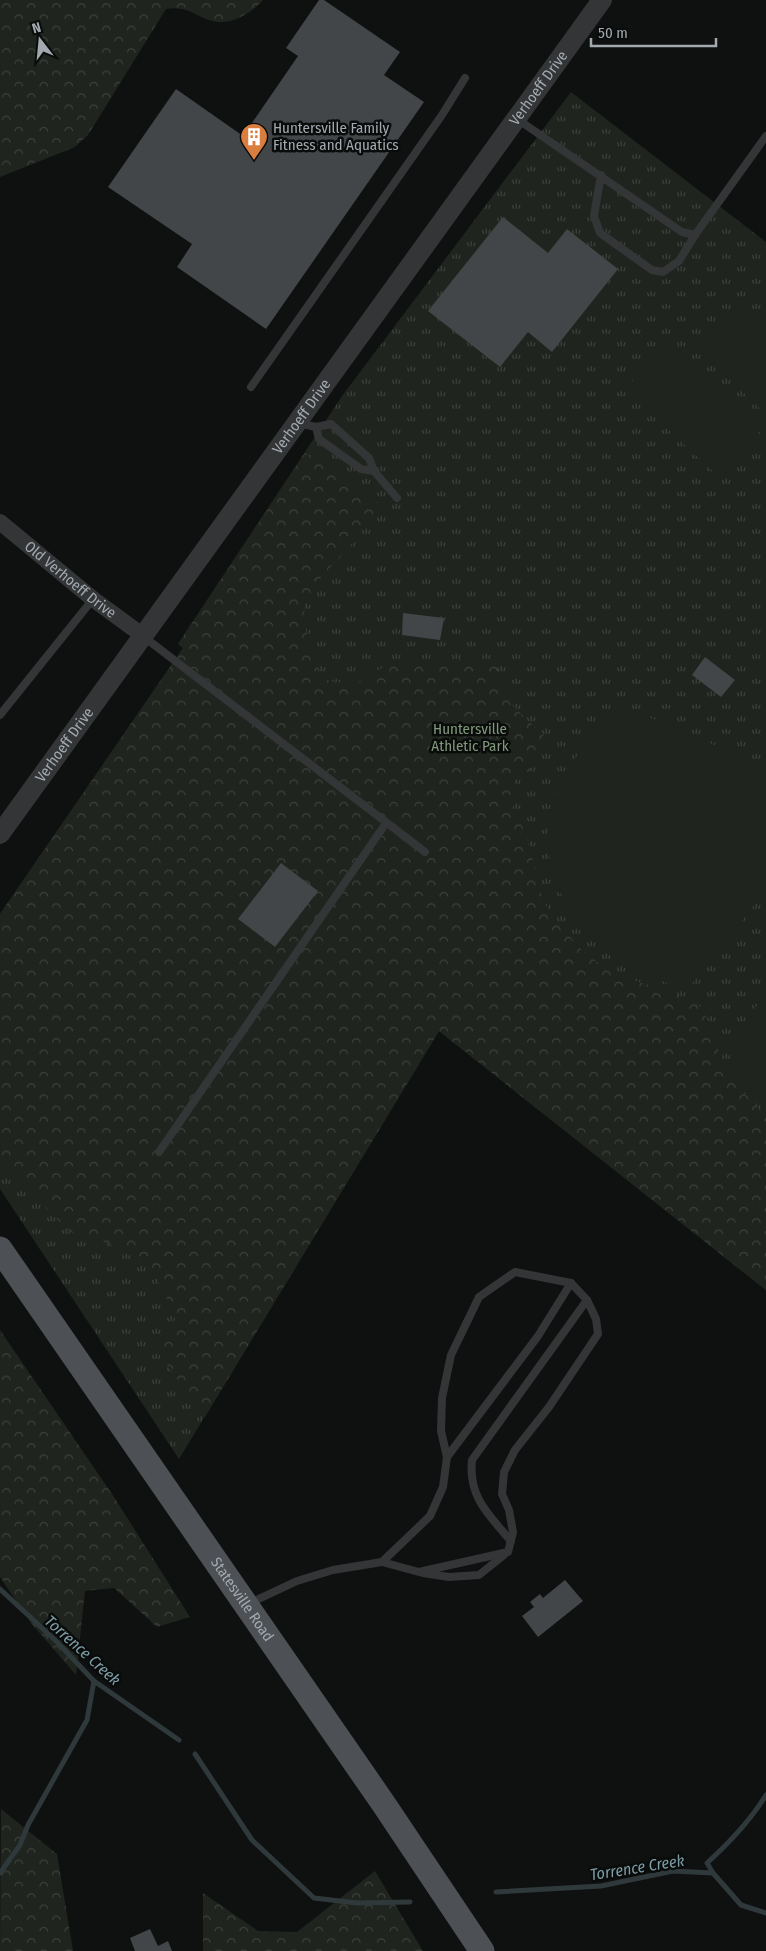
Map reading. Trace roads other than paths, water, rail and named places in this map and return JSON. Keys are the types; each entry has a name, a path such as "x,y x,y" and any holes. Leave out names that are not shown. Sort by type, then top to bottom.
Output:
{"main road":[{"name":"Statesville Road","path":"0,1249 246,1604 482,1951"}],"street":[{"name":"Verhoeff Drive","path":"0,834 602,0"},
{"name":"Old Verhoeff Drive","path":"0,522 93,599 142,635"}],"lane":[{"path":"251,387 442,115 465,78"},
{"path":"517,119 682,232 695,235"},
{"path":"601,175 594,216 600,233 652,270 663,272 679,261 695,235 766,136"},
{"path":"296,423 316,427 331,424 369,458 374,470 398,498"},
{"path":"316,427 319,439 361,470 374,470"},
{"path":"0,716 93,599"},
{"path":"142,635 424,852"},
{"path":"159,1152 386,823"},
{"path":"246,1604 297,1581 333,1570 382,1562 419,1572 449,1577 480,1575 508,1552 514,1532 509,1510 502,1494 504,1472 515,1450 549,1407 598,1334 596,1319 587,1300 571,1283 515,1272 480,1297 451,1355 442,1398 441,1431 447,1457 443,1487 430,1516 382,1562"},
{"path":"447,1457 538,1336 571,1283"},
{"path":"511,1541 480,1505 470,1472 472,1460 587,1300"},
{"path":"419,1572 508,1552"}],"waterway":[{"name":"Torrence Creek","path":"0,1589 56,1641 94,1681 179,1740"},
{"path":"0,1873 20,1845 28,1825 87,1720 94,1681"},
{"name":"Torrence Creek","path":"195,1754 252,1840 314,1898 357,1903 410,1902"},
{"path":"766,1795 739,1831 707,1863 713,1873 741,1905 766,1913"},
{"name":"Torrence Creek","path":"496,1892 601,1886 673,1871 713,1873"}],"place":[{"name":"Huntersville Family Fitness and Aquatics","path":"254,161"}],"park label":[{"name":"Huntersville Athletic Park","path":"470,738"}]}
